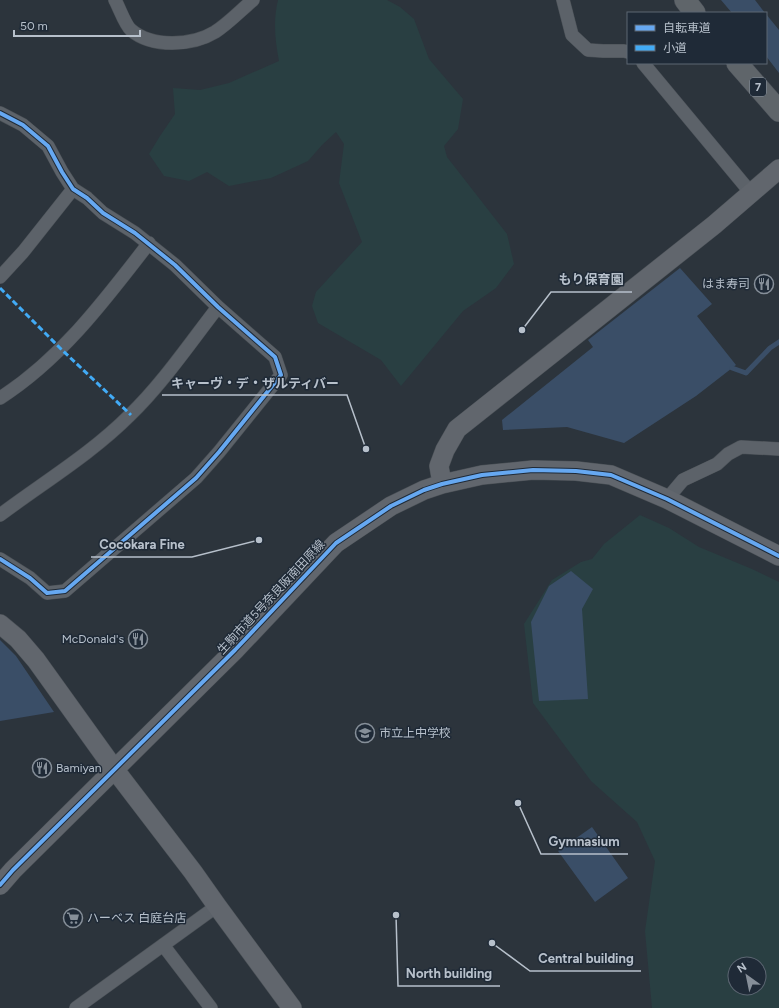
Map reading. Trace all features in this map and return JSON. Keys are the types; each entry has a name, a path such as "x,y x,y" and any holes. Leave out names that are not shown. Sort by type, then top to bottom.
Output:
{"main road":[{"path":"685,0 694,12"},
{"name":"7","path":"739,64 779,111"}],"street":[{"path":"115,0 130,29 144,37 165,43 192,42 215,32 253,0"},
{"path":"563,0 572,35 588,50 624,50 627,52"},
{"path":"644,64 751,193"},
{"path":"0,113 23,125 48,146 62,172 73,188 87,198 103,213 135,233 176,265 218,307 275,357 281,375 196,478 65,591 47,593 30,578 0,559"},
{"path":"442,484 439,466 444,450 457,429 714,225 779,169"},
{"path":"0,277 23,252 73,188"},
{"path":"0,398 18,387 61,349 102,304 149,243"},
{"path":"0,515 85,455 131,415 166,374 218,307"},
{"path":"667,499 684,480 717,464 728,454 741,447 779,449"},
{"name":"生駒市道5号奈良阪南田原線","path":"0,886 14,870 235,650 336,543 391,506 424,490 442,484 482,475 533,470 576,471 611,475 667,499 779,556"},
{"path":"0,624 18,639 36,660 115,770 193,872 216,906 292,1008"},
{"path":"76,1008 216,906"},
{"path":"164,945 211,1008"}],"green space":[{"path":"278,0 387,0 400,7 414,19 429,59 463,99 458,129 444,146 447,157 507,234 514,264 496,288 463,311 401,386 381,360 318,323 312,306 316,292 362,242 339,183 344,144 336,132 308,161 271,178 229,186 207,172 189,181 164,176 149,154 175,114 173,88 200,90 229,83 279,61 275,30 275,15"},
{"path":"640,515 669,528 699,547 779,582 779,1008 652,1008 645,931 655,861 637,822 591,781 533,703 524,624 552,580 581,562 592,559 604,544"}],"water":[{"path":"721,0 755,0 764,12 731,12"},
{"path":"767,15 779,30 779,73 767,57"},
{"path":"680,268 712,304 697,316 736,365 696,396 624,443 567,427 503,430 502,420 593,347 588,340"},
{"path":"571,571 593,589 582,609 588,699 539,701 531,622 549,586"},
{"path":"0,640 16,656 54,712 0,721"},
{"path":"592,827 628,878 595,902 558,851"}],"waterway":[{"path":"732,368 746,373 770,348 779,342"}],"marked path":[{"path":"0,288 61,349 131,415"}],"cycle path":[{"path":"0,113 23,125 48,146 73,189 87,198 103,213 135,233 175,265 218,307 275,357 281,375 196,478 65,591 47,593 30,578 0,559"},
{"path":"0,885 13,870 235,650 336,543 391,506 424,490 442,484 482,475 533,470 576,471 611,475 667,499 779,556"}],"place":[{"name":"はま寿司","path":"764,284"},
{"name":"もり保育園","path":"522,330"},
{"name":"キャーヴ・デ・ザルティバー","path":"366,449"},
{"name":"Cocokara Fine","path":"259,540"},
{"name":"McDonald's","path":"138,639"},
{"name":"市立上中学校","path":"365,733"},
{"name":"Bamiyan","path":"42,768"},
{"name":"Gymnasium","path":"518,803"},
{"name":"North building","path":"396,915"},
{"name":"ハーベス 白庭台店","path":"73,918"},
{"name":"Central building","path":"492,943"}]}
